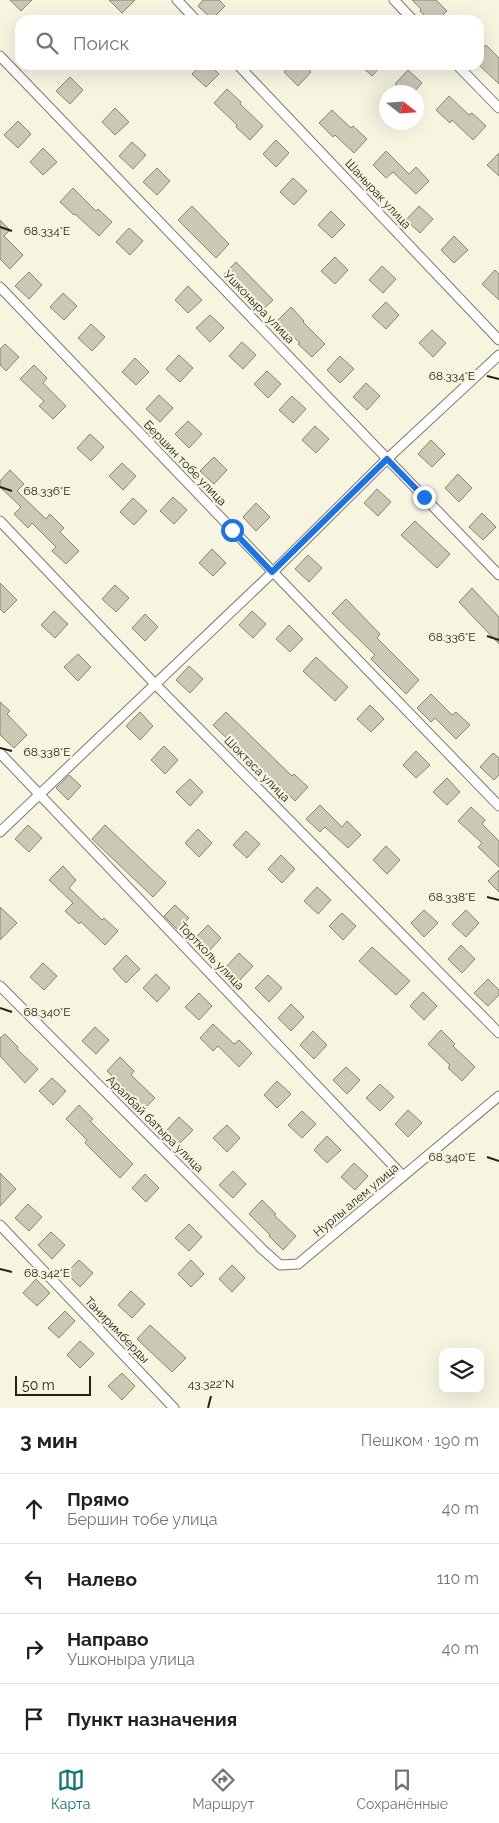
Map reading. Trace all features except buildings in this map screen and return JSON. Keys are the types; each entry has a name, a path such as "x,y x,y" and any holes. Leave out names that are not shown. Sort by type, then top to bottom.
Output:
{"street":[{"path":"177,0 191,15"},
{"path":"394,0 408,15"},
{"name":"Ушконыра улица","path":"0,56 499,575"},
{"name":"Шанырак улица","path":"243,70 499,340"},
{"path":"462,70 499,108"},
{"name":"Бершин тобе улица","path":"0,287 499,806"},
{"path":"0,832 156,684 387,459 499,355"},
{"name":"Шоктаса улица","path":"0,521 156,684 499,1033"},
{"name":"Тортколь улица","path":"0,753 404,1176"},
{"name":"Аралбай батыра улица","path":"0,986 262,1249 280,1265 298,1264"},
{"name":"Нурлы алем улица","path":"298,1264 499,1096"},
{"name":"Таниримберды","path":"0,1225 174,1408"}],"route":[{"path":"232,530 272,572 387,459 424,497"}]}
